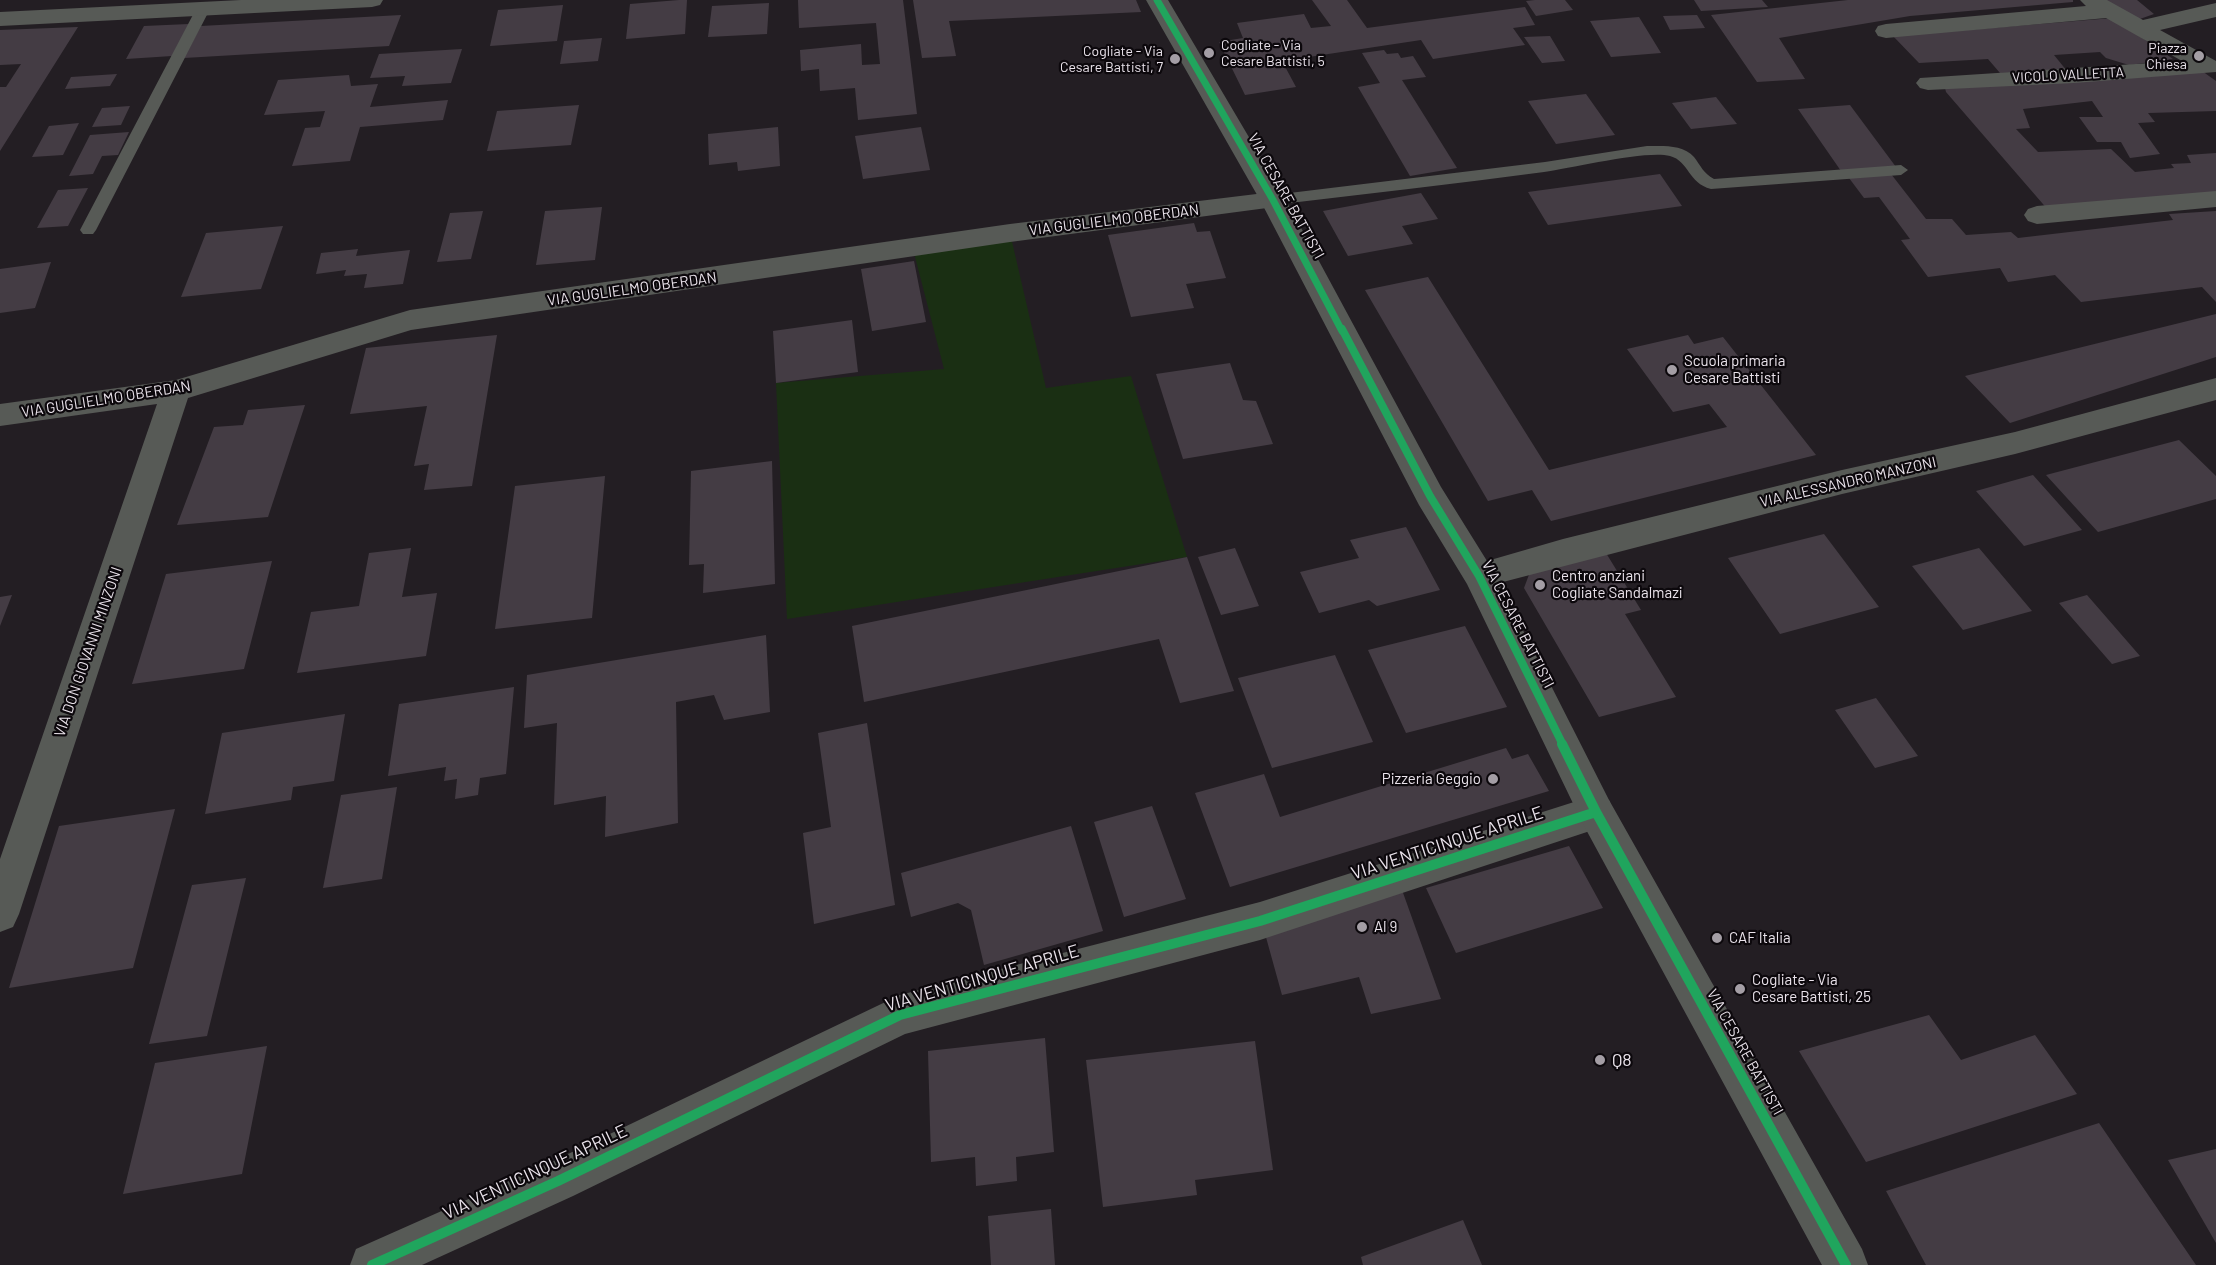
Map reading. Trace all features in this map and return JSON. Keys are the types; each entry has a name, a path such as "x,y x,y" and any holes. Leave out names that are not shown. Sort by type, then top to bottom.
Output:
{"street":[{"path":"0,18 372,0"},
{"name":"VIA CESARE BATTISTI","path":"1157,0 1273,200 1430,496 1479,576 1596,812 1846,1265"},
{"path":"1887,31 2099,5 2212,68"},
{"path":"2140,28 2216,10"},
{"name":"VICOLO VALLETTA","path":"1928,83 2212,68"},
{"path":"2037,215 2216,199"},
{"name":"VIA GUGLIELMO OBERDAN","path":"0,415 176,391 410,320 1010,233 1273,200"},
{"name":"VIA ALESSANDRO MANZONI","path":"1479,576 1563,552 1842,482 2015,443 2216,389"},
{"name":"VIA DON GIOVANNI MINZONI","path":"0,914 176,391"},
{"name":"VIA VENTICINQUE APRILE","path":"372,1265 558,1181 900,1015 1260,921 1596,812"}],"lane":[{"path":"88,230 203,9"},
{"path":"1273,200 1545,167 1647,151 1672,151 1687,158 1698,176 1711,184 1901,170"}],"green space":[{"path":"1010,233 1046,388 1131,376 1187,557 787,619 776,383 944,369 913,249"}],"building":[{"path":"687,0 685,34 626,39 630,4"},
{"path":"798,0 903,0 917,114 858,120 855,88 820,91 819,69 801,71 800,50 861,44 862,65 880,64 876,23 799,28"},
{"path":"913,0 1136,0 1141,12 949,21 956,56 922,58"},
{"path":"1312,0 1347,0 1367,28 1525,7 1535,25 1513,28 1525,45 1433,59 1421,40 1282,61 1296,87 1245,95 1219,42 1243,38 1237,23 1304,14 1311,28 1331,26"},
{"path":"1565,0 1573,10 1536,16 1526,1"},
{"path":"1694,0 1762,0 1768,7 1701,11"},
{"path":"1848,0 2073,0 2073,2 1910,16 1779,38 1805,79 1757,82 1711,15"},
{"path":"2103,0 2137,0 2154,14 2137,20"},
{"path":"769,3 767,34 708,37 712,6"},
{"path":"563,5 557,41 490,46 498,10"},
{"path":"401,15 389,46 184,58 201,26"},
{"path":"1697,15 1705,28 1670,30 1663,16"},
{"path":"1639,17 1661,53 1611,57 1590,21"},
{"path":"2113,18 2173,59 2129,65 2106,58 2100,52 2054,55 2067,71 2000,73 1988,59 1919,63 1893,36"},
{"path":"189,24 172,56 126,59 144,26"},
{"path":"78,27 0,151 0,87 6,87 21,64 0,65 0,30"},
{"path":"1550,36 1565,61 1542,63 1524,37"},
{"path":"602,38 598,61 560,64 564,41"},
{"path":"462,49 451,83 402,86 405,76 370,78 379,54"},
{"path":"1384,50 1387,54 1398,53 1401,58 1413,56 1426,77 1402,80 1457,168 1410,176 1358,87 1380,83 1362,53"},
{"path":"2202,71 2216,81 2216,111 2148,113 2155,122 2138,123 2160,154 2130,158 2121,142 2097,142 2079,117 2103,117 2092,101 2023,109 2030,128 2016,129 2038,152 2111,149 2135,172 2174,168 2171,164 2191,163 2187,155 2216,153 2216,196 2049,211 1946,92 1945,88"},
{"path":"117,74 110,86 65,89 71,77"},
{"path":"349,75 351,86 378,84 370,107 448,100 443,120 360,127 350,161 292,166 305,128 320,127 325,111 264,115 278,80"},
{"path":"1586,94 1615,135 1556,144 1528,101"},
{"path":"1716,97 1737,124 1691,129 1672,103"},
{"path":"579,105 571,145 487,151 497,111"},
{"path":"1850,105 1896,167 1841,171 1798,109"},
{"path":"130,106 121,125 92,127 102,108"},
{"path":"79,123 63,155 32,157 49,126"},
{"path":"778,127 780,166 738,171 737,162 709,165 708,134"},
{"path":"921,127 930,170 863,179 855,136"},
{"path":"129,132 118,155 102,156 93,174 69,176 90,135"},
{"path":"1660,174 1682,206 1548,225 1528,192"},
{"path":"1891,174 1926,219 1952,219 1966,235 2011,232 2018,238 2173,220 2169,214 2216,211 2216,302 2202,287 2081,302 2055,275 2008,282 2000,268 1928,277 1901,240 1910,239 1879,197 1864,198 1849,178"},
{"path":"88,188 68,226 37,228 58,190"},
{"path":"1421,193 1438,219 1402,226 1413,244 1348,256 1323,211"},
{"path":"602,207 595,260 536,265 545,211"},
{"path":"483,211 471,259 437,262 450,213"},
{"path":"1194,223 1197,232 1210,231 1226,278 1186,284 1194,308 1131,317 1108,235"},
{"path":"283,226 261,289 181,297 206,233"},
{"path":"358,249 356,256 410,250 403,284 364,288 367,274 344,276 346,270 316,274 321,253"},
{"path":"914,261 926,322 872,331 861,269"},
{"path":"51,262 35,308 0,313 0,269"},
{"path":"1428,277 1549,470 1727,427 1709,404 1673,412 1627,349 1688,335 1694,344 1723,337 1816,455 1551,521 1532,490 1488,501 1365,290"},
{"path":"2216,314 2216,357 2010,423 1965,376"},
{"path":"852,320 858,372 776,383 773,331"},
{"path":"497,335 472,486 424,490 429,464 414,466 427,406 350,414 366,348"},
{"path":"1230,363 1243,400 1256,401 1273,444 1183,459 1156,374"},
{"path":"305,405 268,517 177,525 214,427 243,425 248,410"},
{"path":"2179,440 2216,476 2216,499 2098,532 2046,475"},
{"path":"772,461 775,584 703,593 704,564 689,565 691,471"},
{"path":"2033,475 2082,530 2024,546 1976,491"},
{"path":"605,476 592,618 495,629 515,486"},
{"path":"1406,527 1440,590 1377,606 1369,600 1319,613 1300,572 1359,558 1350,540"},
{"path":"1824,534 1879,607 1780,634 1728,558"},
{"path":"411,548 402,597 437,593 426,656 297,673 311,612 359,606 369,553"},
{"path":"1235,548 1259,606 1221,615 1198,557"},
{"path":"1979,548 2032,611 1963,630 1912,566"},
{"path":"1606,553 1641,610 1625,614 1676,697 1599,717 1524,588 1530,572"},
{"path":"1187,557 1234,691 1180,703 1159,639 864,702 852,626"},
{"path":"272,561 244,669 132,684 166,574"},
{"path":"12,595 0,626 0,597"},
{"path":"2087,595 2140,656 2112,664 2059,603"},
{"path":"1465,626 1507,707 1406,733 1368,650"},
{"path":"766,635 770,712 724,720 714,695 676,702 678,823 605,837 606,796 554,805 557,723 524,728 527,675"},
{"path":"1335,655 1373,742 1272,768 1238,678"},
{"path":"514,687 506,774 480,778 478,795 455,799 457,779 444,781 446,767 388,776 399,704"},
{"path":"1876,698 1918,756 1875,768 1835,710"},
{"path":"345,714 334,781 293,787 291,800 205,814 222,733"},
{"path":"867,723 895,905 814,924 803,833 831,827 818,733"},
{"path":"1506,748 1512,759 1528,754 1549,791 1230,887 1195,793 1264,774 1280,817"},
{"path":"397,787 382,879 323,888 341,795"},
{"path":"1152,806 1186,899 1124,917 1094,822"},
{"path":"175,809 133,968 9,988 59,826"},
{"path":"1071,826 1103,931 984,965 971,910 958,903 911,917 901,873"},
{"path":"1569,846 1603,908 1456,953 1426,888"},
{"path":"246,878 207,1036 149,1044 192,885"},
{"path":"1402,890 1441,999 1371,1014 1359,977 1282,995 1264,930"},
{"path":"1929,1015 1961,1060 2035,1035 2077,1094 1866,1162 1799,1051"},
{"path":"1045,1038 1054,1152 1016,1157 1017,1181 976,1186 975,1157 931,1162 928,1051"},
{"path":"1255,1041 1273,1170 1195,1180 1197,1195 1103,1207 1086,1060"},
{"path":"267,1046 242,1174 123,1194 155,1063"},
{"path":"2099,1123 2196,1265 1926,1265 1886,1191"},
{"path":"2216,1149 2216,1243 2168,1160"},
{"path":"1051,1209 1055,1265 991,1265 988,1216"},
{"path":"1463,1220 1482,1265 1363,1265 1361,1257"}],"cycle path":[{"path":"1157,0 1273,200 1430,496 1479,576 1596,812 1846,1265"},
{"path":"372,1265 558,1181 900,1015 1260,921 1596,812"}],"place":[{"name":"Cogliate - Via Cesare Battisti, 5","path":"1209,53"},
{"name":"Piazza Chiesa","path":"2199,56"},
{"name":"Cogliate - Via Cesare Battisti, 7","path":"1175,59"},
{"name":"Scuola primaria Cesare Battisti","path":"1672,370"},
{"name":"Centro anziani Cogliate Sandalmazi","path":"1540,585"},
{"name":"Pizzeria Geggio","path":"1493,779"},
{"name":"Al 9","path":"1362,927"},
{"name":"CAF Italia","path":"1717,938"},
{"name":"Cogliate - Via Cesare Battisti, 25","path":"1740,989"},
{"name":"Q8","path":"1600,1060"}]}
